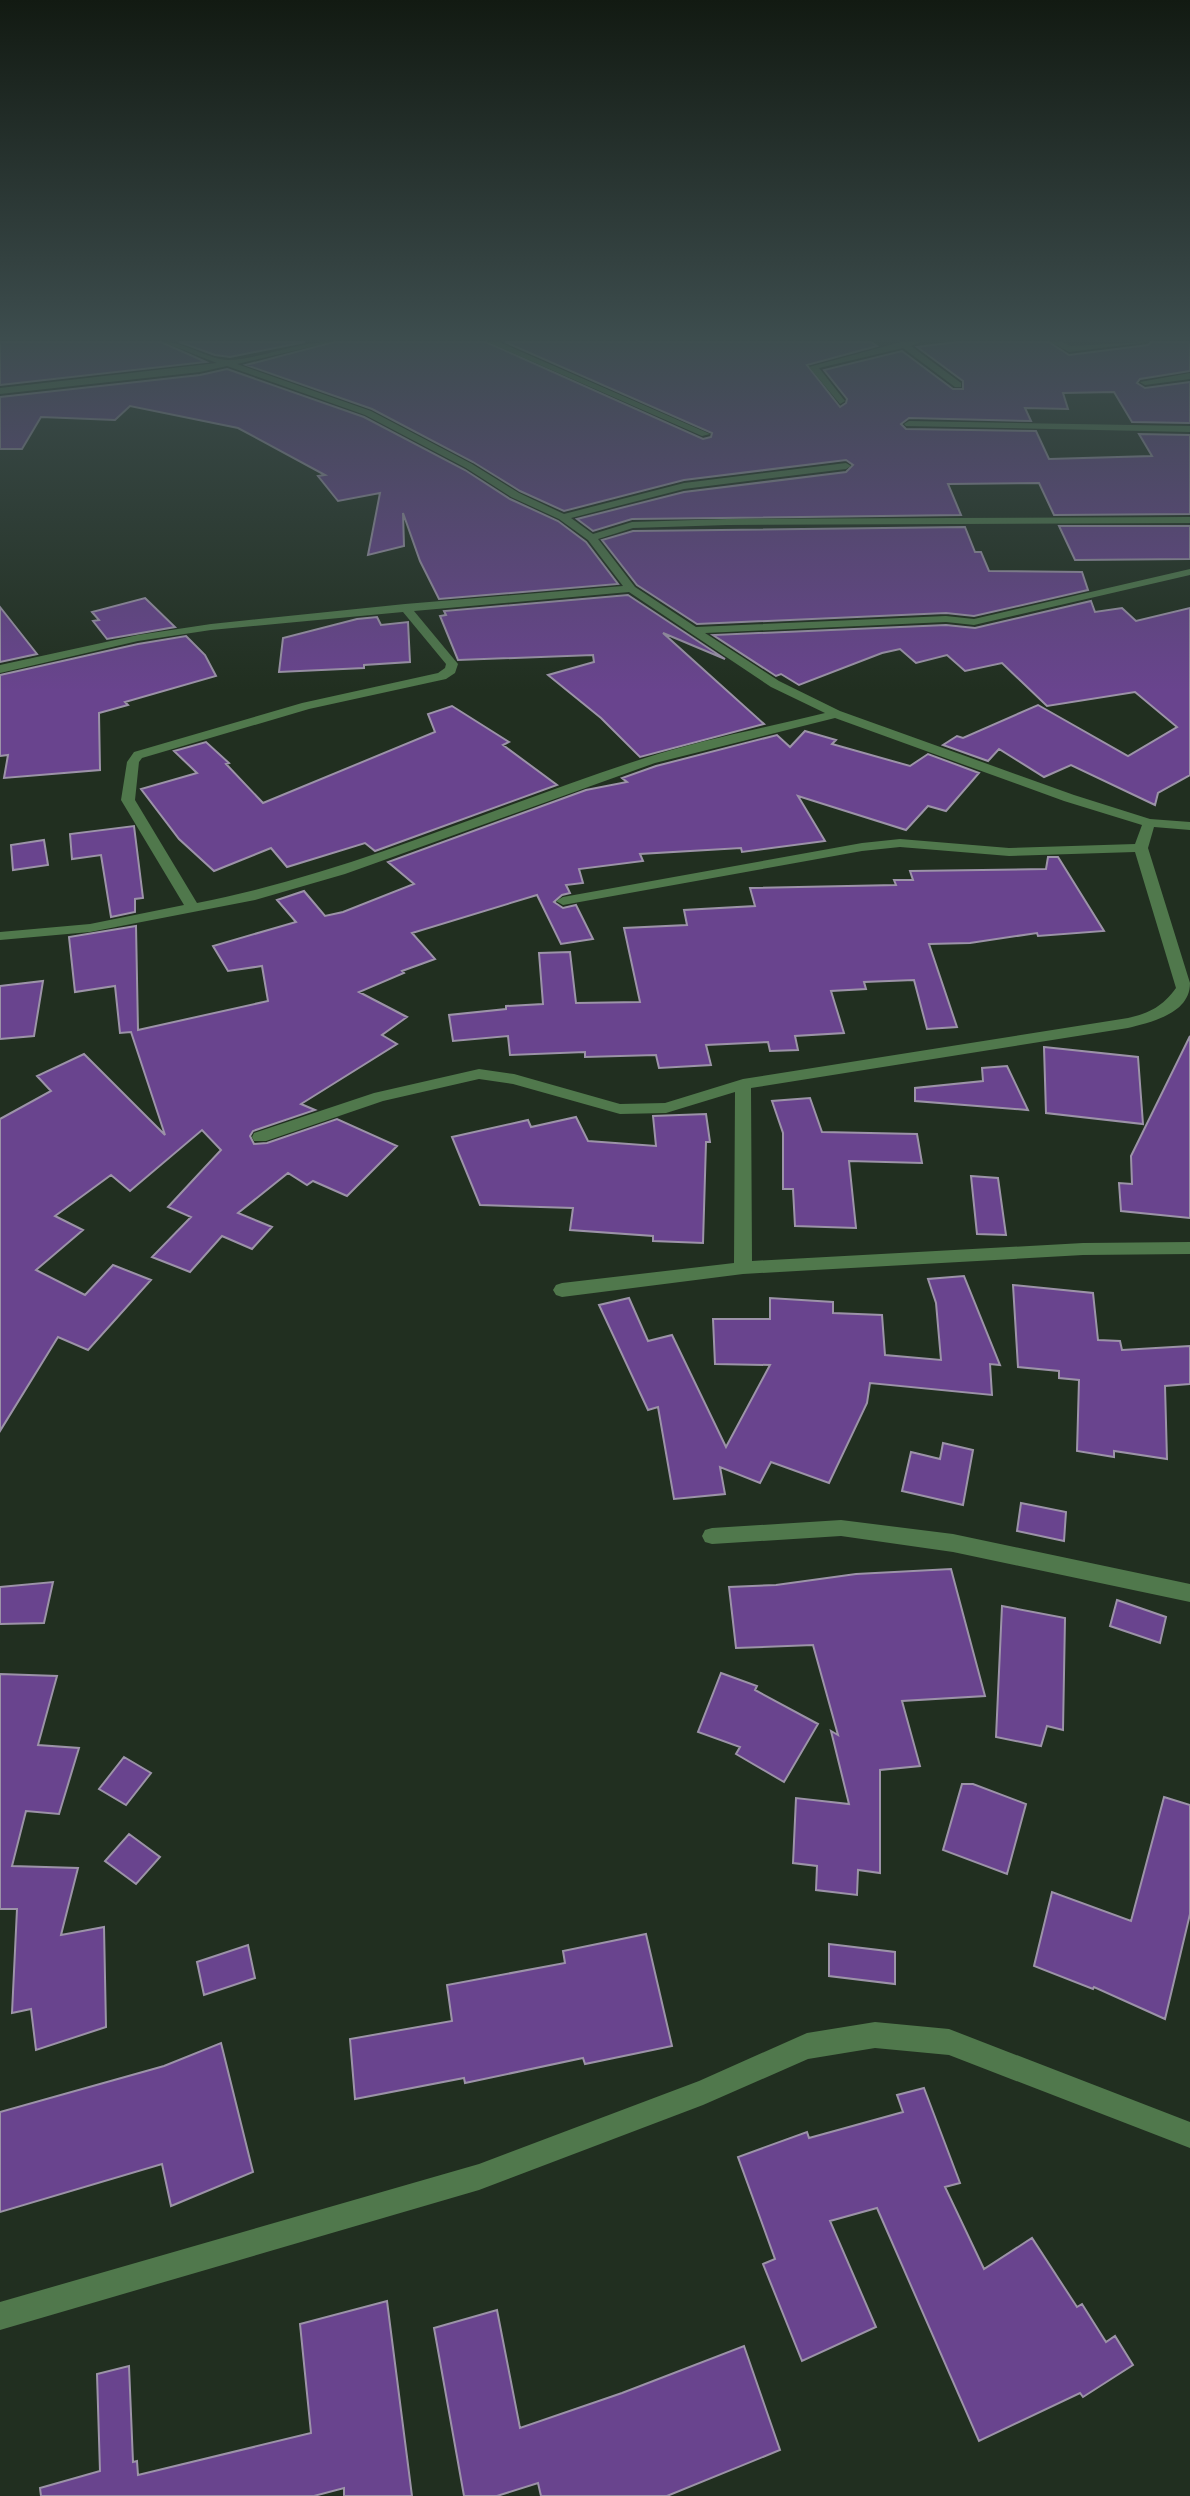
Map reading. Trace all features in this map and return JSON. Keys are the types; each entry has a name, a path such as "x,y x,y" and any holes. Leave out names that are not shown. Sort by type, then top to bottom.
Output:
{"street":[{"path":"454,458 515,495 563,517 592,538 631,589 775,684 836,714 1031,786 1149,823 1190,826"},
{"path":"563,517 684,486 846,466"},
{"path":"592,538 632,525 727,522 1190,520"},
{"path":"695,630 946,619 974,622 1190,572"},
{"path":"0,669 138,638 211,627 405,607 631,589"},
{"path":"193,908 128,800 133,762 138,755 306,706 442,676 451,670 452,664 405,607"},
{"path":"0,936 90,928 250,897 340,871 651,760 836,714"},
{"path":"260,1136 380,1097 480,1074 514,1079 620,1109 666,1108 743,1084 1040,1038 1153,1017 1170,1007 1184,988 1141,848 1149,823"},
{"path":"563,901 862,847 900,843 1009,852 1141,848"},
{"path":"743,1084 743,1268"},
{"path":"562,1290 743,1268 1083,1249 1190,1248"},
{"path":"712,1536 841,1528 953,1543 1190,1593"},
{"path":"0,2316 479,2177 703,2092 807,2046 875,2035 949,2042 1190,2135"}],"building":[{"path":"294,458 443,458 510,499 558,521 586,542 618,584 439,599 420,561 403,513 404,546 368,555 380,493 338,501 318,476 325,475"},
{"path":"466,458 1190,458 1190,514 1054,515 1039,483 948,484 961,515 632,519 593,531 577,519 684,492 846,472 853,465 846,460 684,480 564,511 520,491"},
{"path":"1059,526 1190,526 1190,559 1075,560"},
{"path":"965,527 975,552 981,552 989,571 1082,572 1088,590 974,616 946,613 697,624 637,585 602,540 633,531"},
{"path":"628,595 725,659 663,633 764,724 640,757 601,718 548,675 594,662 593,655 458,660 440,616 446,615 444,611"},
{"path":"145,598 175,627 107,639 93,621 99,620 92,612"},
{"path":"1091,601 1095,612 1122,608 1136,621 1190,608 1190,775 1158,793 1155,805 1071,765 1044,777 999,749 988,761 943,745 957,736 963,738 1038,705 1128,756 1177,727 1135,692 1047,706 1002,663 965,671 947,655 916,663 900,649 882,653 799,685 781,674 776,676 713,635 946,625 975,628"},
{"path":"0,607 37,654 0,662"},
{"path":"377,617 381,625 408,622 410,662 364,665 364,668 279,672 283,638 357,619"},
{"path":"186,636 205,655 216,676 125,702 128,705 99,713 100,770 4,778 8,755 0,756 0,675"},
{"path":"452,706 509,742 503,745 557,785 375,851 365,843 287,867 271,848 214,871 179,839 141,789 197,773 174,751 206,742 229,763 226,764 263,803 435,732 428,714"},
{"path":"805,731 836,740 832,744 910,766 928,754 979,773 946,811 928,806 906,830 798,796 825,841 742,852 741,848 640,854 643,861 579,869 583,883 566,885 570,893 562,895 554,902 563,908 576,905 593,939 561,944 537,895 412,933 435,959 402,971 404,973 359,992 407,1017 382,1035 397,1044 301,1104 315,1110 253,1131 250,1136 254,1144 267,1143 337,1119 397,1146 347,1196 313,1181 307,1185 288,1173 238,1213 272,1227 252,1249 222,1236 190,1272 152,1257 191,1217 168,1207 221,1150 202,1130 130,1191 111,1175 55,1216 83,1230 36,1270 85,1295 113,1265 151,1280 88,1350 58,1337 0,1431 0,1119 51,1091 37,1076 84,1054 165,1135 131,1032 120,1033 115,986 75,992 69,937 136,926 138,1030 268,1001 262,966 228,971 213,946 296,922 277,900 304,891 325,916 343,912 414,884 388,862 586,790 627,782 622,778 656,766 777,735 790,747"},
{"path":"134,826 143,898 135,899 135,912 111,917 101,855 72,859 70,834"},
{"path":"44,840 48,865 13,870 11,845"},
{"path":"1048,857 1058,857 1104,931 1038,936 1037,933 970,943 929,944 957,1027 927,1029 914,980 864,982 866,989 831,991 844,1033 795,1036 798,1050 770,1051 768,1042 706,1045 711,1065 659,1068 656,1055 585,1057 585,1052 510,1055 508,1036 453,1041 449,1015 506,1009 506,1006 543,1004 539,953 570,952 576,1003 640,1002 624,928 687,925 684,910 755,906 750,888 896,885 894,880 913,880 910,871 1046,869"},
{"path":"43,981 34,1036 0,1039 0,986"},
{"path":"1190,1036 1190,1218 1121,1211 1119,1183 1132,1184 1131,1156"},
{"path":"1044,1047 1138,1057 1143,1124 1046,1113"},
{"path":"1007,1066 1028,1110 915,1101 915,1088 983,1081 982,1068"},
{"path":"810,1098 822,1132 917,1134 922,1163 849,1161 856,1228 795,1226 793,1189 783,1189 783,1133 772,1101"},
{"path":"706,1114 710,1142 706,1142 703,1243 653,1241 653,1236 570,1230 573,1208 480,1205 452,1137 528,1120 531,1127 576,1117 588,1141 656,1146 653,1116"},
{"path":"971,1176 998,1178 1006,1235 977,1234"},
{"path":"964,1276 1000,1365 990,1364 992,1395 870,1383 867,1403 829,1483 771,1462 760,1483 720,1467 725,1494 674,1499 658,1407 648,1410 599,1305 629,1298 648,1341 672,1335 726,1447 770,1365 715,1364 713,1319 770,1319 770,1298 833,1302 833,1313 882,1315 885,1355 941,1360 936,1303 928,1279"},
{"path":"1013,1285 1093,1293 1098,1340 1120,1341 1122,1350 1190,1346 1190,1384 1165,1386 1167,1459 1114,1451 1114,1457 1077,1451 1079,1380 1059,1378 1059,1371 1018,1367"},
{"path":"943,1443 973,1450 963,1505 902,1491 911,1452 940,1459"},
{"path":"1021,1503 1066,1512 1064,1541 1017,1531"},
{"path":"951,1569 985,1696 902,1701 920,1766 880,1770 880,1873 858,1870 857,1895 816,1890 817,1866 793,1863 796,1798 849,1804 831,1731 838,1735 813,1645 736,1648 729,1587 776,1585 856,1574"},
{"path":"53,1582 44,1623 0,1624 0,1587"},
{"path":"1117,1600 1166,1617 1160,1643 1110,1626"},
{"path":"1002,1606 1065,1618 1063,1730 1047,1726 1041,1746 996,1737"},
{"path":"721,1673 757,1686 755,1690 818,1724 784,1782 736,1754 740,1747 698,1732"},
{"path":"0,1674 57,1676 38,1745 79,1748 59,1814 26,1811 12,1866 78,1868 61,1935 104,1927 106,2027 36,2050 31,2009 12,2013 17,1909 0,1909"},
{"path":"124,1757 151,1773 126,1805 99,1789"},
{"path":"962,1784 973,1784 1026,1804 1007,1874 943,1850"},
{"path":"1164,1797 1190,1805 1190,1914 1165,2019 1094,1987 1093,1989 1034,1966 1052,1892 1131,1921"},
{"path":"129,1834 160,1857 136,1884 105,1861"},
{"path":"646,1934 672,2046 585,2064 583,2058 465,2083 464,2078 355,2099 350,2039 452,2021 447,1985 565,1963 563,1951"},
{"path":"829,1944 895,1952 895,1984 829,1976"},
{"path":"248,1945 255,1978 204,1995 197,1962"},
{"path":"221,2043 253,2172 171,2206 162,2164 0,2212 0,2112 164,2066"},
{"path":"924,2088 960,2183 945,2187 984,2269 1032,2238 1077,2307 1082,2304 1106,2342 1115,2336 1133,2365 1083,2397 1080,2393 979,2441 877,2208 830,2221 876,2327 802,2361 763,2264 775,2259 738,2157 807,2132 809,2138 903,2112 897,2095"},
{"path":"387,2301 412,2496 344,2496 344,2488 314,2496 41,2496 40,2488 100,2471 97,2374 129,2366 133,2462 137,2461 138,2475 311,2433 300,2324"},
{"path":"497,2310 520,2428 622,2393 744,2346 780,2450 667,2496 541,2496 538,2483 497,2496 464,2496 434,2328"}]}
